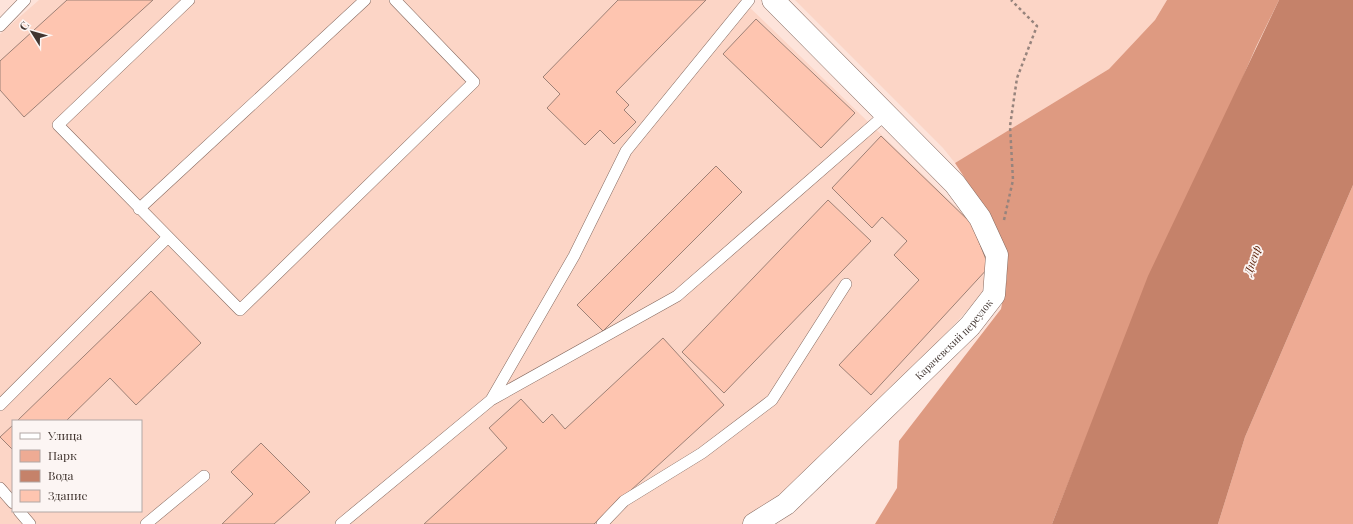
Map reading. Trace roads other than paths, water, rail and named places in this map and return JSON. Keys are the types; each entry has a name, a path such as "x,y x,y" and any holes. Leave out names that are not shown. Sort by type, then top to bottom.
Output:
{"street":[{"name":"Карачевский переулок","path":"754,524 786,504 970,326 994,295 997,255 980,218 955,184 773,0"}],"lane":[{"path":"0,26 25,0"},
{"path":"189,0 58,125 167,238 240,310 474,82 394,0"},
{"path":"139,209 365,0"},
{"path":"491,400 574,256 626,151 749,0"},
{"path":"341,524 491,400 677,296 886,114"},
{"path":"0,405 167,238"},
{"path":"602,524 624,501 702,453 772,400 846,284"},
{"path":"146,524 204,476"},
{"path":"0,488 12,502"},
{"path":"20,512 30,524"}],"water":[{"name":"Днепр","path":"1279,0 1353,0 1353,185 1245,437 1218,524 1052,524 1148,276"}]}
